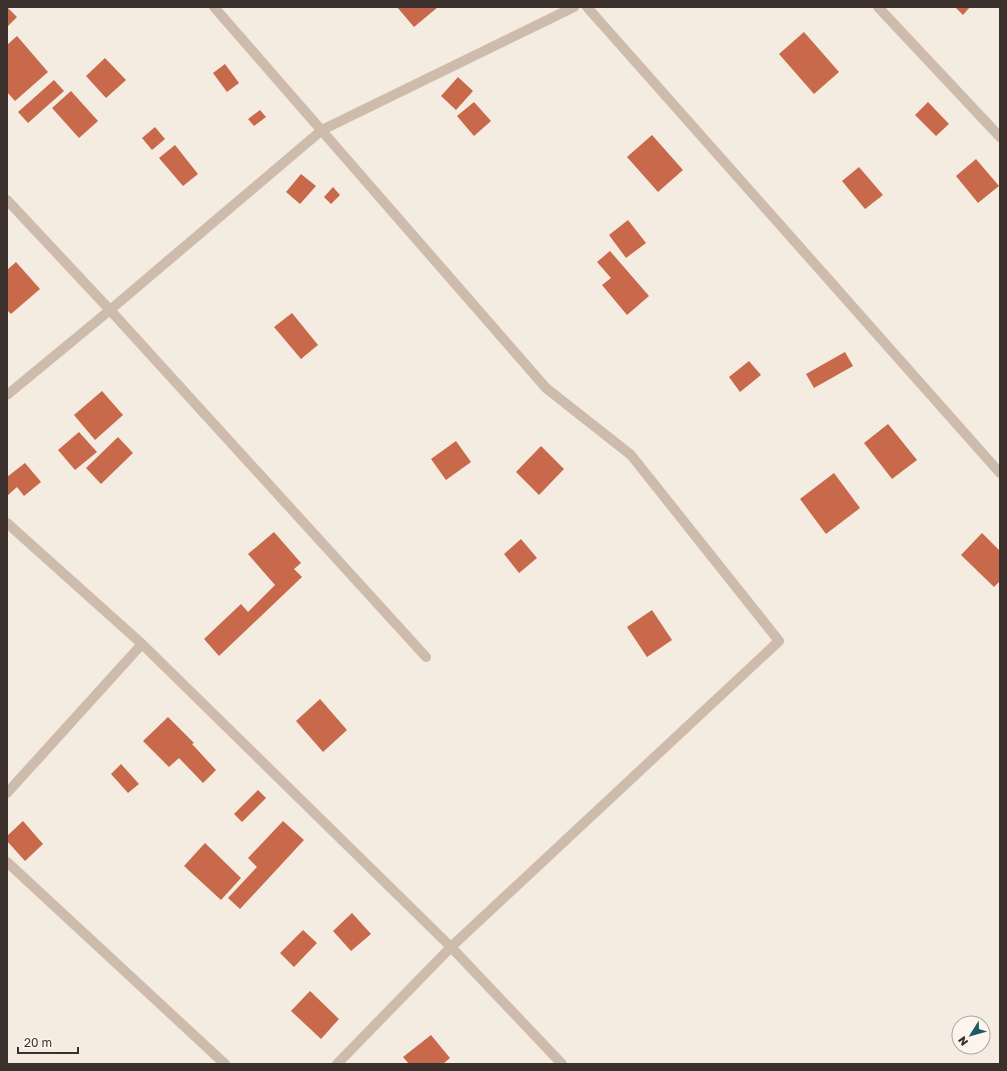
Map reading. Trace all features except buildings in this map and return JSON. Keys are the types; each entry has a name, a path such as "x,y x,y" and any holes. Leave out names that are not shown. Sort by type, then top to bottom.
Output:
{"street":[{"path":"214,7 546,388 631,454 779,642 452,947 337,1064"},
{"path":"7,395 110,310 322,130 574,7"},
{"path":"587,7 1000,473"},
{"path":"878,7 1000,137"},
{"path":"7,200 110,310 426,657"},
{"path":"7,523 142,644 452,947 562,1064"},
{"path":"7,793 142,644"},
{"path":"7,862 225,1064"}]}
